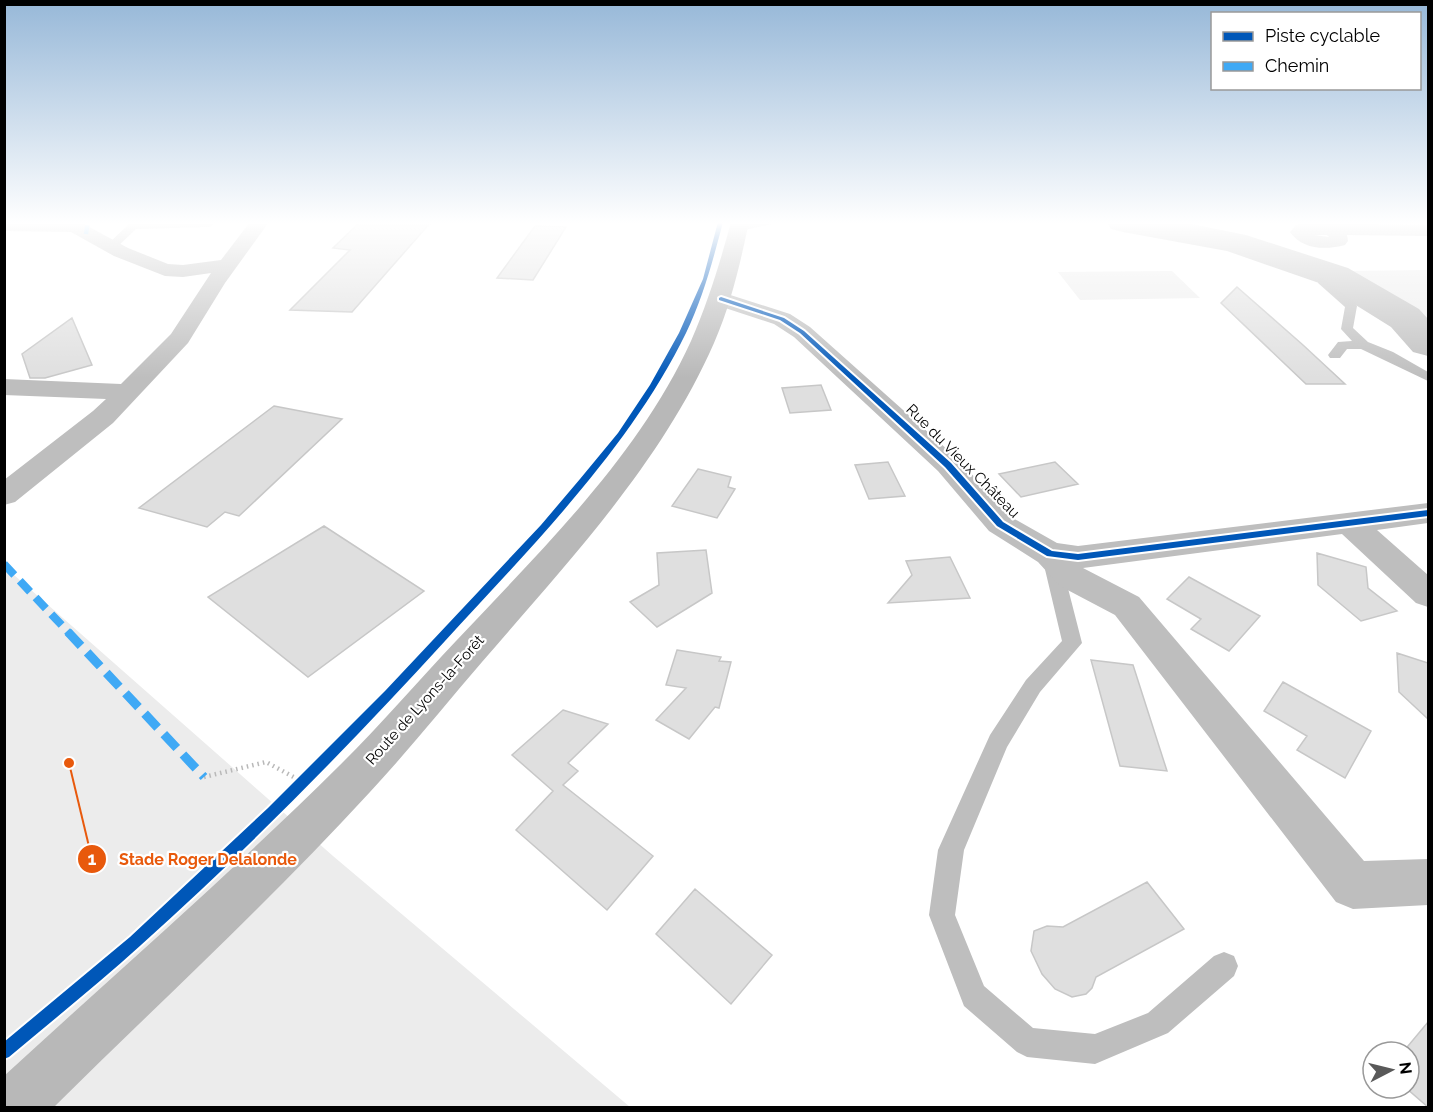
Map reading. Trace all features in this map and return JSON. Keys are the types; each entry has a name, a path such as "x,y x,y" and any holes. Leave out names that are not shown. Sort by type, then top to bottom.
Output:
{"main road":[{"name":"Route de Lyons-la-Forêt","path":"12,1107 339,796 599,505 645,441 680,384 721,299 729,274"}],"street":[{"path":"4,495 103,417 180,338 222,274"},
{"name":"Rue du Vieux Château","path":"721,299 782,319 802,332 932,450 1000,524 1050,554 1072,577 1127,606 1353,885 1428,882"},
{"path":"4,387 127,392"},
{"name":"Rue du Vieux Château","path":"1050,554 1078,557 1428,513"},
{"path":"1348,522 1428,594"}],"lane":[{"path":"1322,281 1351,306 1347,329 1362,345"},
{"path":"1335,355 1343,345 1362,345 1388,355 1428,377"},
{"path":"1050,554 1072,643 1033,686 998,742 951,850 942,915 974,996 1028,1042 1095,1049 1158,1023 1224,966"}],"path":[{"path":"204,777 266,762 303,782"}],"shaded area":[{"path":"1059,274 1175,274 1200,298 1080,300"},
{"path":"1352,274 1428,274 1428,334"},
{"path":"5,567 333,856 630,1107 5,1108"}],"building":[{"path":"326,274 385,274 352,312 290,310"},
{"path":"500,274 537,274 533,280 497,278"},
{"path":"1237,287 1345,384 1306,384 1221,303"},
{"path":"72,318 92,365 45,378 30,378 22,354"},
{"path":"821,385 831,410 790,413 782,388"},
{"path":"274,406 342,419 239,516 225,512 207,527 139,508"},
{"path":"888,462 905,496 869,499 855,465"},
{"path":"1055,462 1078,484 1021,497 999,474"},
{"path":"698,469 731,477 728,487 735,489 717,518 672,506"},
{"path":"324,526 424,591 308,677 208,597"},
{"path":"706,550 712,593 657,627 630,602 659,585 657,553"},
{"path":"1317,553 1366,567 1368,588 1397,611 1361,621 1318,585"},
{"path":"950,557 970,598 888,603 912,575 906,561"},
{"path":"1189,577 1260,616 1229,651 1191,629 1201,619 1167,599"},
{"path":"677,650 721,657 719,661 731,662 719,708 715,707 689,739 656,720 686,688 666,685"},
{"path":"1397,653 1428,663 1428,719 1399,692"},
{"path":"1091,660 1133,665 1167,771 1120,766"},
{"path":"1283,682 1371,731 1345,778 1297,750 1307,736 1264,711"},
{"path":"563,710 608,724 568,763 578,771 563,785 653,856 607,910 516,830 553,791 512,755"},
{"path":"1147,882 1184,929 1096,977 1092,988 1086,994 1072,997 1055,989 1042,974 1031,951 1034,931 1047,926 1063,927"},
{"path":"695,889 772,955 731,1004 656,934"},
{"path":"1428,1022 1428,1107 1420,1100 1421,1040 1413,1040"}],"waterway":[{"path":"1329,274 1405,318 1428,343"}],"marked path":[{"path":"4,564 204,777"}],"cycle path":[{"path":"4,1052 135,941 273,812 351,734 544,527 620,434 654,385 683,333 706,274"},
{"path":"721,299 782,319 802,332 948,465 1000,524 1050,554 1078,557 1428,513"}],"place":[{"name":"Stade Roger Delalonde","path":"69,763"}]}
